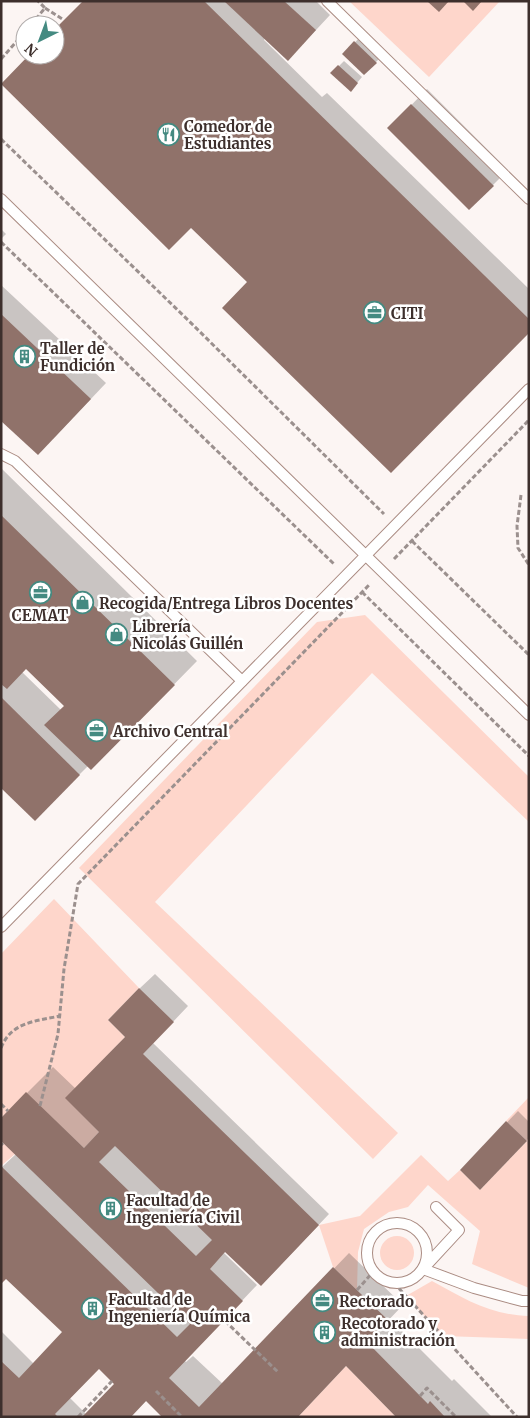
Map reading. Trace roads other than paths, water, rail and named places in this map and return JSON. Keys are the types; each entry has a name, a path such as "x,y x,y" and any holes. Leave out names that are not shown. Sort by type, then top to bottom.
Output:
{"lane":[{"path":"327,1 529,199"},
{"path":"1,199 529,715"},
{"path":"1,927 529,389"},
{"path":"1,454 15,461 242,681"},
{"path":"423,1269 427,1260 427,1249 424,1239 410,1225 400,1222 389,1223 380,1227 370,1239 366,1254 368,1264 373,1272 387,1282 403,1283 411,1280 423,1269 459,1230 436,1207"},
{"path":"423,1269 474,1288 529,1301"}],"place":[{"name":"Comedor de Estudiantes","path":"168,135"},
{"name":"CITI","path":"375,313"},
{"name":"Taller de Fundición","path":"24,357"},
{"name":"CEMAT","path":"40,592"},
{"name":"Recogida/Entrega Libros Docentes","path":"83,603"},
{"name":"Librería Nicolás Guillén","path":"116,635"},
{"name":"Archivo Central","path":"97,731"},
{"name":"Facultad de Ingeniería Civil","path":"110,1209"},
{"name":"Rectorado","path":"323,1301"},
{"name":"Facultad de Ingeniería Química","path":"92,1308"},
{"name":"Recotorado y administración","path":"325,1332"}]}
